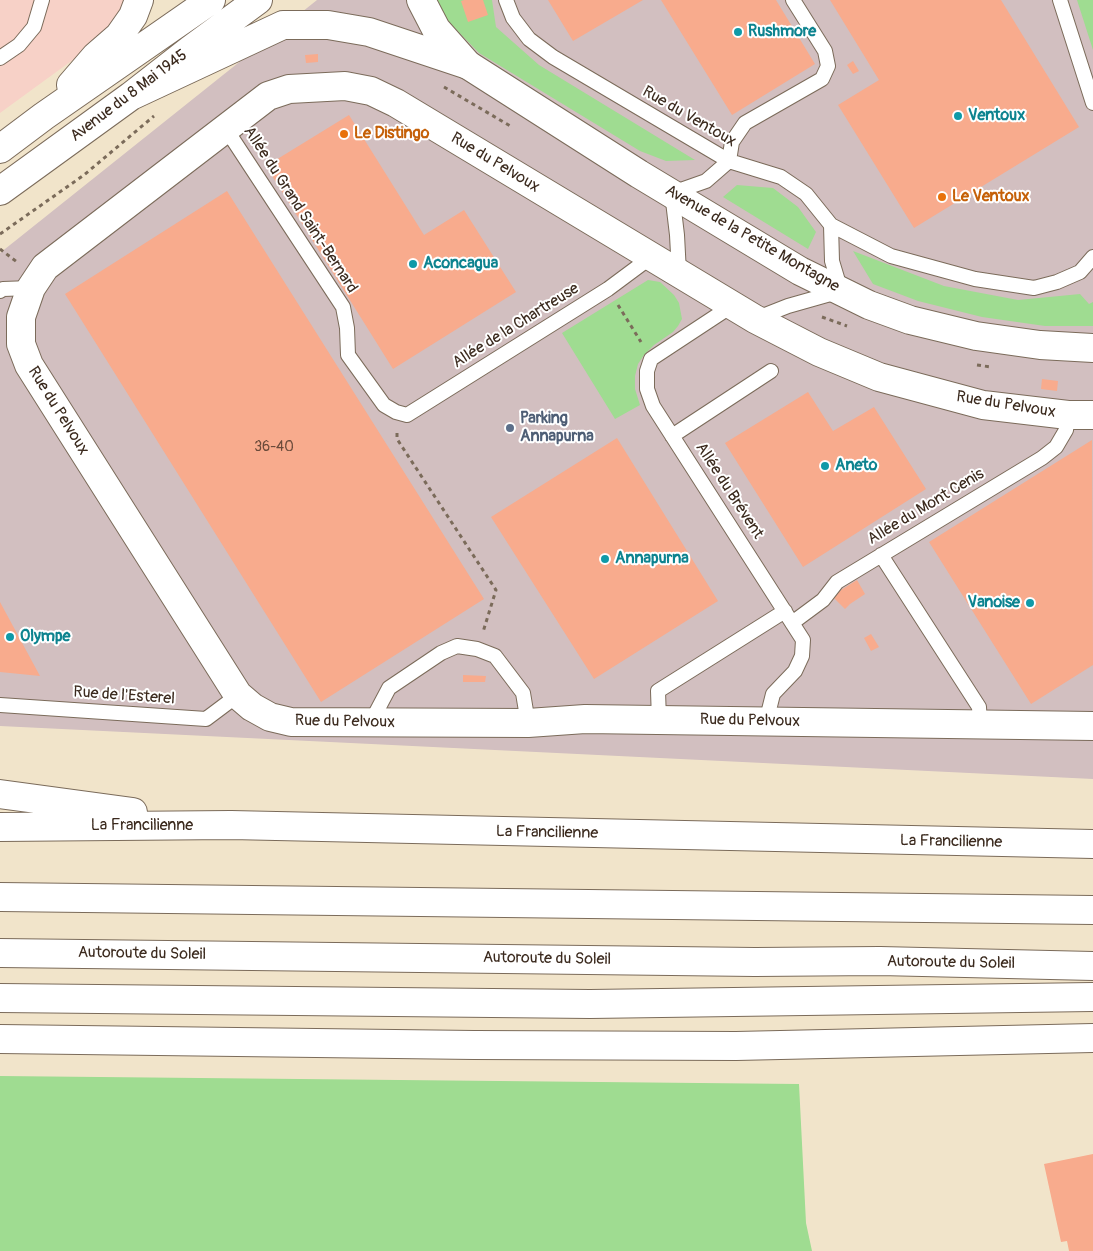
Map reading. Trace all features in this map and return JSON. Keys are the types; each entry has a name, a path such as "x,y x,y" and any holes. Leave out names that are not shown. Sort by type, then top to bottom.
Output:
{"main road":[{"path":"44,116 96,56 119,36 133,16 139,0"},
{"name":"Avenue du 8 Mai 1945","path":"0,149 44,116 211,0"},
{"name":"Avenue du 8 Mai 1945","path":"0,191 131,96 258,0"},
{"path":"422,0 436,29 468,65"},
{"path":"131,96 283,25 328,25 369,32 468,65"},
{"name":"Avenue de la Petite Montagne","path":"468,65 800,271 869,305 910,320 976,336 1040,345 1093,348"},
{"name":"Rue du Pelvoux","path":"1080,415 983,405 879,377 819,352 744,312 396,103 371,91 345,86 289,89 268,96 45,267 30,288 21,317 22,344 29,366 238,695 252,707 270,717 291,722 528,723 585,719 1093,726"},
{"path":"0,794 231,826"},
{"name":"La Francilienne","path":"0,827 231,826 1093,844"},
{"path":"0,897 1093,910"},
{"name":"Autoroute du Soleil","path":"0,953 755,962 880,961 1093,966"},
{"path":"0,998 590,1004 1093,997"},
{"path":"0,1039 736,1046 1093,1038"}],"lane":[{"path":"0,58 19,45 34,27 42,0"},
{"name":"Rue du Ventoux","path":"506,0 513,18 529,39 553,57 729,161 780,177 806,194 831,225 891,256 974,280 1034,288 1057,282 1080,272 1093,257"},
{"path":"679,273 672,193 706,181 729,161 732,142 745,123 822,79 828,66 825,51 793,0"},
{"path":"1060,0 1093,103"},
{"name":"Allée du Grand Saint-Bernard","path":"226,129 343,307 347,328 348,355 384,404 396,412"},
{"path":"652,359 744,312 788,306 841,291 832,261 831,225"},
{"name":"Allée de la Chartreuse","path":"396,412 407,414 608,289 651,257"},
{"path":"0,291 3,289 30,288"},
{"name":"Allée du Brévent","path":"652,359 648,371 647,389 653,406 803,640 802,656 795,671 773,694 766,722"},
{"path":"672,436 771,371"},
{"name":"Allée du Mont Cenis","path":"659,720 658,691 789,617 823,600 837,582 1042,458 1056,447 1066,430 1080,415"},
{"path":"880,555 979,707 980,724"},
{"path":"371,722 389,688 441,653 457,646 478,648 495,656 523,693 528,723"},
{"name":"Rue de l'Esterel","path":"0,705 206,719 238,695"}],"path":[{"path":"0,234 84,175"},
{"path":"608,289 652,359"},
{"path":"396,412 397,439 496,590 478,648"}],"shaded area":[{"path":"0,0 128,0 126,8 85,51 0,113"},
{"path":"317,0 1093,0 1093,779 0,726 0,253"}],"green space":[{"path":"434,0 492,0 496,27 539,65 695,160 666,161 640,151 479,53 448,21"},
{"path":"1077,0 1093,0 1093,50"},
{"path":"737,185 773,188 798,207 816,232 808,249 723,197"},
{"path":"853,251 944,286 1018,300 1080,294 1089,304 1093,302 1093,326 1045,326 982,317 918,301 873,284"},
{"path":"648,280 660,282 674,295 679,303 682,319 673,332 654,345 638,364 635,376 635,389 640,405 615,419 562,333"},
{"path":"0,1076 799,1084 806,1223 812,1251 0,1251"}],"building":[{"path":"483,0 488,15 468,22 461,1"},
{"path":"548,0 643,0 573,41"},
{"name":"Rushmore","path":"661,0 776,0 815,64 732,115"},
{"name":"Ventoux","path":"830,0 1001,0 1079,127 914,228 838,105 879,80"},
{"path":"318,54 318,62 306,63 305,55"},
{"path":"853,61 859,71 853,74 847,65"},
{"name":"Aconcagua","path":"349,115 424,235 464,210 516,292 393,369 266,166"},
{"path":"227,191 484,599 321,702 65,294"},
{"path":"1042,379 1058,381 1057,391 1041,389"},
{"name":"Aneto","path":"808,392 833,431 874,407 926,489 803,567 725,443"},
{"name":"Annapurna","path":"617,438 718,601 594,679 491,517"},
{"name":"Vanoise","path":"1092,440 1093,665 1031,704 929,542"},
{"path":"857,580 865,594 845,609 834,598 841,590"},
{"name":"Olympe","path":"0,602 40,676 0,672"},
{"path":"871,634 879,647 871,651 864,638"},
{"path":"463,675 486,676 485,682 463,682"},
{"path":"1093,1154 1093,1251 1069,1251 1067,1241 1061,1242 1044,1164"}],"place":[{"name":"Rushmore","path":"738,32"},
{"name":"Ventoux","path":"958,116"},
{"name":"Le Distingo","path":"344,134"},
{"name":"Le Ventoux","path":"942,197"},
{"name":"Aconcagua","path":"413,264"},
{"name":"Parking Annapurna","path":"510,428"},
{"name":"Aneto","path":"825,466"},
{"name":"Annapurna","path":"605,559"},
{"name":"Vanoise","path":"1030,603"},
{"name":"Olympe","path":"10,637"}]}
